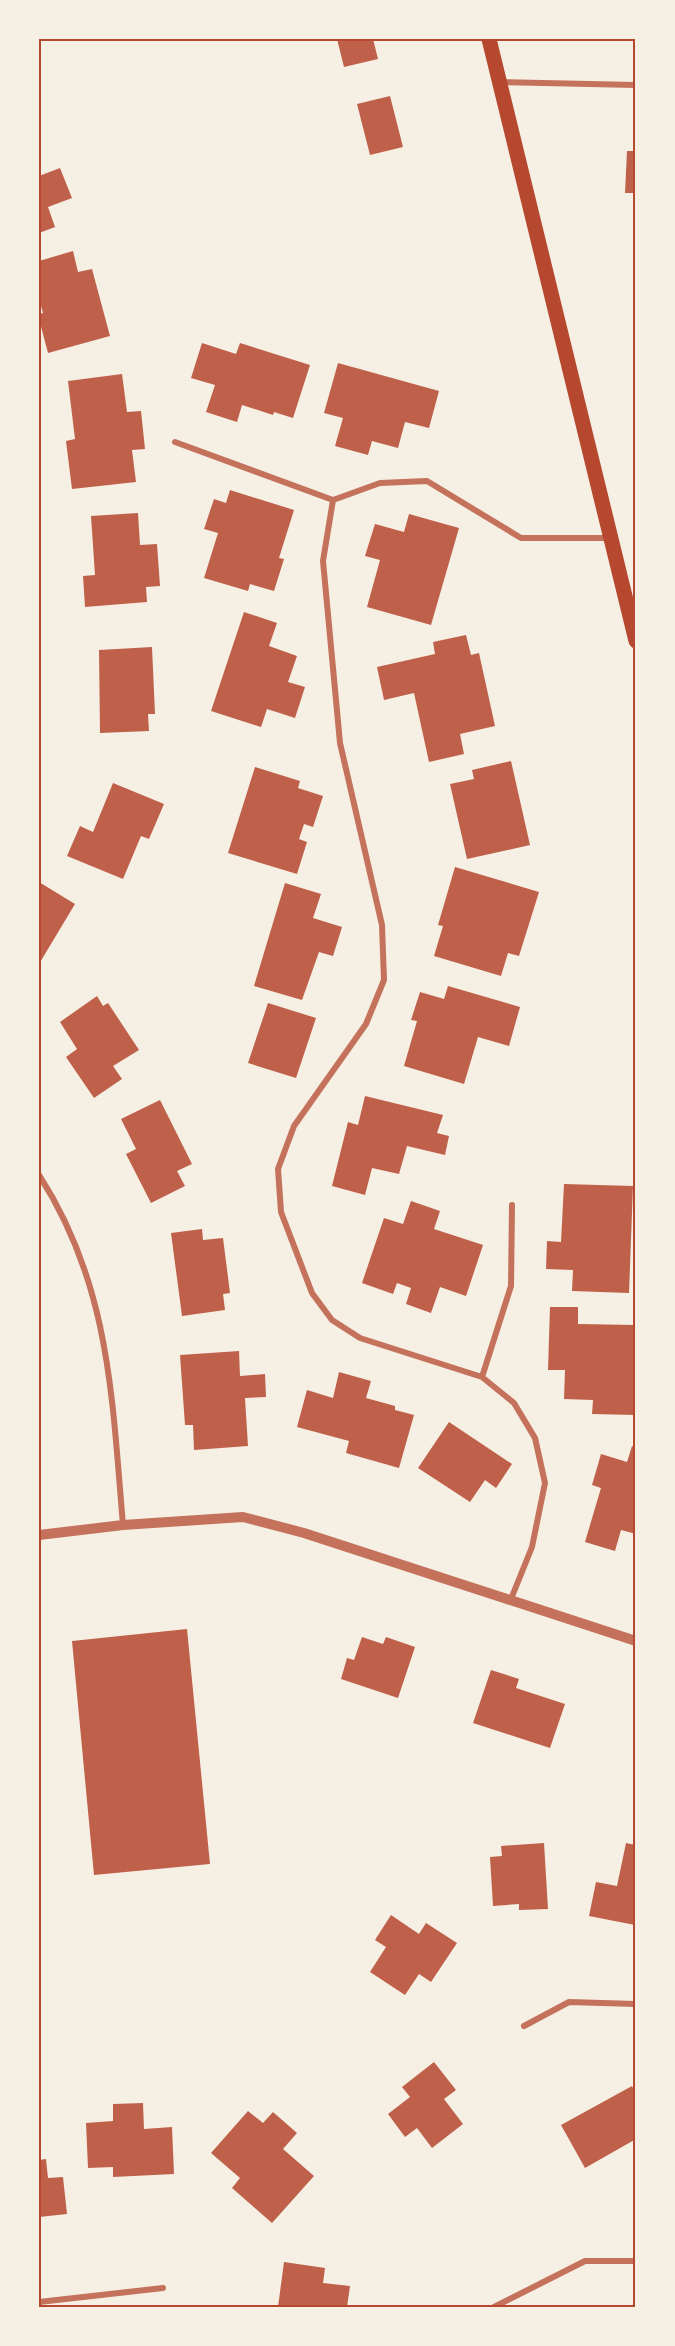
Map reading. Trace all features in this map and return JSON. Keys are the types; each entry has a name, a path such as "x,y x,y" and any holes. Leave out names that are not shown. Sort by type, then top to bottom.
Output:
{"main road":[{"path":"489,39 636,641"}],"street":[{"path":"498,82 636,85"},
{"path":"175,442 333,500 380,483 427,481 521,538 612,538"},
{"path":"333,500 322,561 340,743 382,925 384,980 366,1024 294,1126 278,1169 281,1212 312,1293 332,1320 360,1338 482,1377 513,1403 535,1438 545,1483 532,1547 511,1599"},
{"path":"39,1175 54,1198 82,1259 99,1311 110,1369 123,1525"},
{"path":"482,1377 511,1286 512,1205"},
{"path":"39,1535 123,1525 243,1517 304,1533 636,1641"},
{"path":"524,2026 569,2002 636,2004"},
{"path":"494,2307 585,2261 636,2261"},
{"path":"39,2302 163,2288"}],"building":[{"path":"337,39 373,39 378,59 344,67"},
{"path":"390,96 403,147 370,155 357,104"},
{"path":"627,151 636,151 636,193 625,193"},
{"path":"60,168 72,198 48,207 55,227 39,233 39,176"},
{"path":"73,251 78,272 92,269 110,336 48,353 39,319 39,314 43,313 39,299 39,261"},
{"path":"202,343 236,354 240,343 310,365 293,418 274,412 273,415 242,405 237,422 206,412 215,385 191,378"},
{"path":"338,363 439,391 429,428 405,422 398,448 372,441 368,455 335,446 343,418 324,413"},
{"path":"122,374 127,412 141,411 145,449 132,450 136,482 72,489 66,441 75,439 68,381"},
{"path":"230,490 294,510 279,558 284,559 274,591 250,584 248,591 204,578 218,533 204,529 214,499 226,503"},
{"path":"138,513 140,545 157,544 160,586 146,587 147,602 85,607 83,576 95,575 91,516"},
{"path":"409,514 459,528 431,625 367,607 380,560 365,556 375,524 404,532"},
{"path":"244,612 277,623 269,646 297,656 288,682 305,687 295,718 267,709 261,727 211,711"},
{"path":"466,635 471,655 479,653 495,726 460,734 464,754 429,762 414,693 384,700 377,667 435,654 433,642"},
{"path":"152,647 155,714 148,714 149,731 100,733 99,650"},
{"path":"511,761 530,845 467,859 450,784 474,779 472,770"},
{"path":"255,767 300,781 298,788 323,796 313,827 304,824 299,839 307,842 297,874 228,853"},
{"path":"113,783 164,804 149,839 141,836 123,879 67,856 80,826 93,832"},
{"path":"455,867 539,892 519,956 508,953 501,976 434,956 443,926 438,925"},
{"path":"39,882 75,904 39,964"},
{"path":"285,883 321,894 313,918 342,927 333,956 319,952 302,1000 254,986"},
{"path":"448,986 520,1007 509,1046 478,1037 464,1084 404,1066 417,1021 411,1020 420,992 444,999"},
{"path":"97,996 103,1006 108,1003 139,1050 113,1066 122,1079 94,1098 66,1057 77,1049 60,1022"},
{"path":"268,1003 316,1018 296,1078 248,1063"},
{"path":"365,1096 443,1115 437,1133 449,1136 445,1155 407,1146 399,1174 372,1168 365,1195 332,1186 348,1122 358,1125"},
{"path":"160,1100 192,1164 177,1171 185,1186 151,1203 126,1154 136,1149 121,1119"},
{"path":"564,1184 633,1186 629,1293 572,1291 573,1270 546,1269 547,1241 561,1242"},
{"path":"411,1201 440,1211 434,1229 483,1245 466,1296 440,1287 431,1313 406,1304 411,1288 397,1283 393,1294 362,1283 384,1218 403,1224"},
{"path":"202,1229 203,1240 223,1238 230,1293 223,1294 225,1310 182,1316 171,1233"},
{"path":"550,1307 578,1307 578,1324 636,1325 635,1415 592,1414 593,1400 564,1399 565,1370 548,1370"},
{"path":"239,1351 240,1376 265,1374 266,1397 245,1398 248,1446 194,1450 193,1425 185,1425 180,1355"},
{"path":"339,1372 371,1381 366,1398 395,1406 395,1410 414,1415 399,1468 346,1453 349,1441 297,1427 307,1390 333,1398"},
{"path":"449,1422 512,1464 496,1488 485,1480 470,1502 418,1468"},
{"path":"632,1446 636,1448 636,1534 621,1530 615,1551 585,1542 601,1488 592,1485 601,1454 627,1462"},
{"path":"187,1629 210,1864 94,1875 72,1641"},
{"path":"362,1637 383,1644 386,1637 415,1647 398,1698 341,1679 347,1658 354,1660"},
{"path":"491,1670 519,1679 516,1688 565,1704 550,1748 473,1723"},
{"path":"544,1843 548,1909 519,1910 519,1904 493,1906 490,1857 502,1856 501,1846"},
{"path":"626,1843 636,1845 635,1925 589,1916 596,1882 617,1886"},
{"path":"391,1915 419,1934 426,1923 457,1943 431,1982 419,1974 405,1995 370,1972 386,1947 375,1940"},
{"path":"434,2062 456,2090 444,2099 463,2124 432,2148 417,2128 405,2137 388,2114 410,2097 402,2087"},
{"path":"632,2086 636,2094 636,2139 585,2168 561,2125"},
{"path":"143,2103 144,2129 172,2127 174,2174 113,2177 113,2167 88,2168 86,2123 113,2121 113,2104"},
{"path":"248,2111 263,2123 273,2112 297,2133 283,2149 314,2176 272,2223 232,2188 240,2178 211,2153"},
{"path":"46,2159 48,2178 63,2177 67,2214 39,2217 39,2160"},
{"path":"284,2262 325,2268 323,2283 350,2286 347,2307 278,2307"}]}
